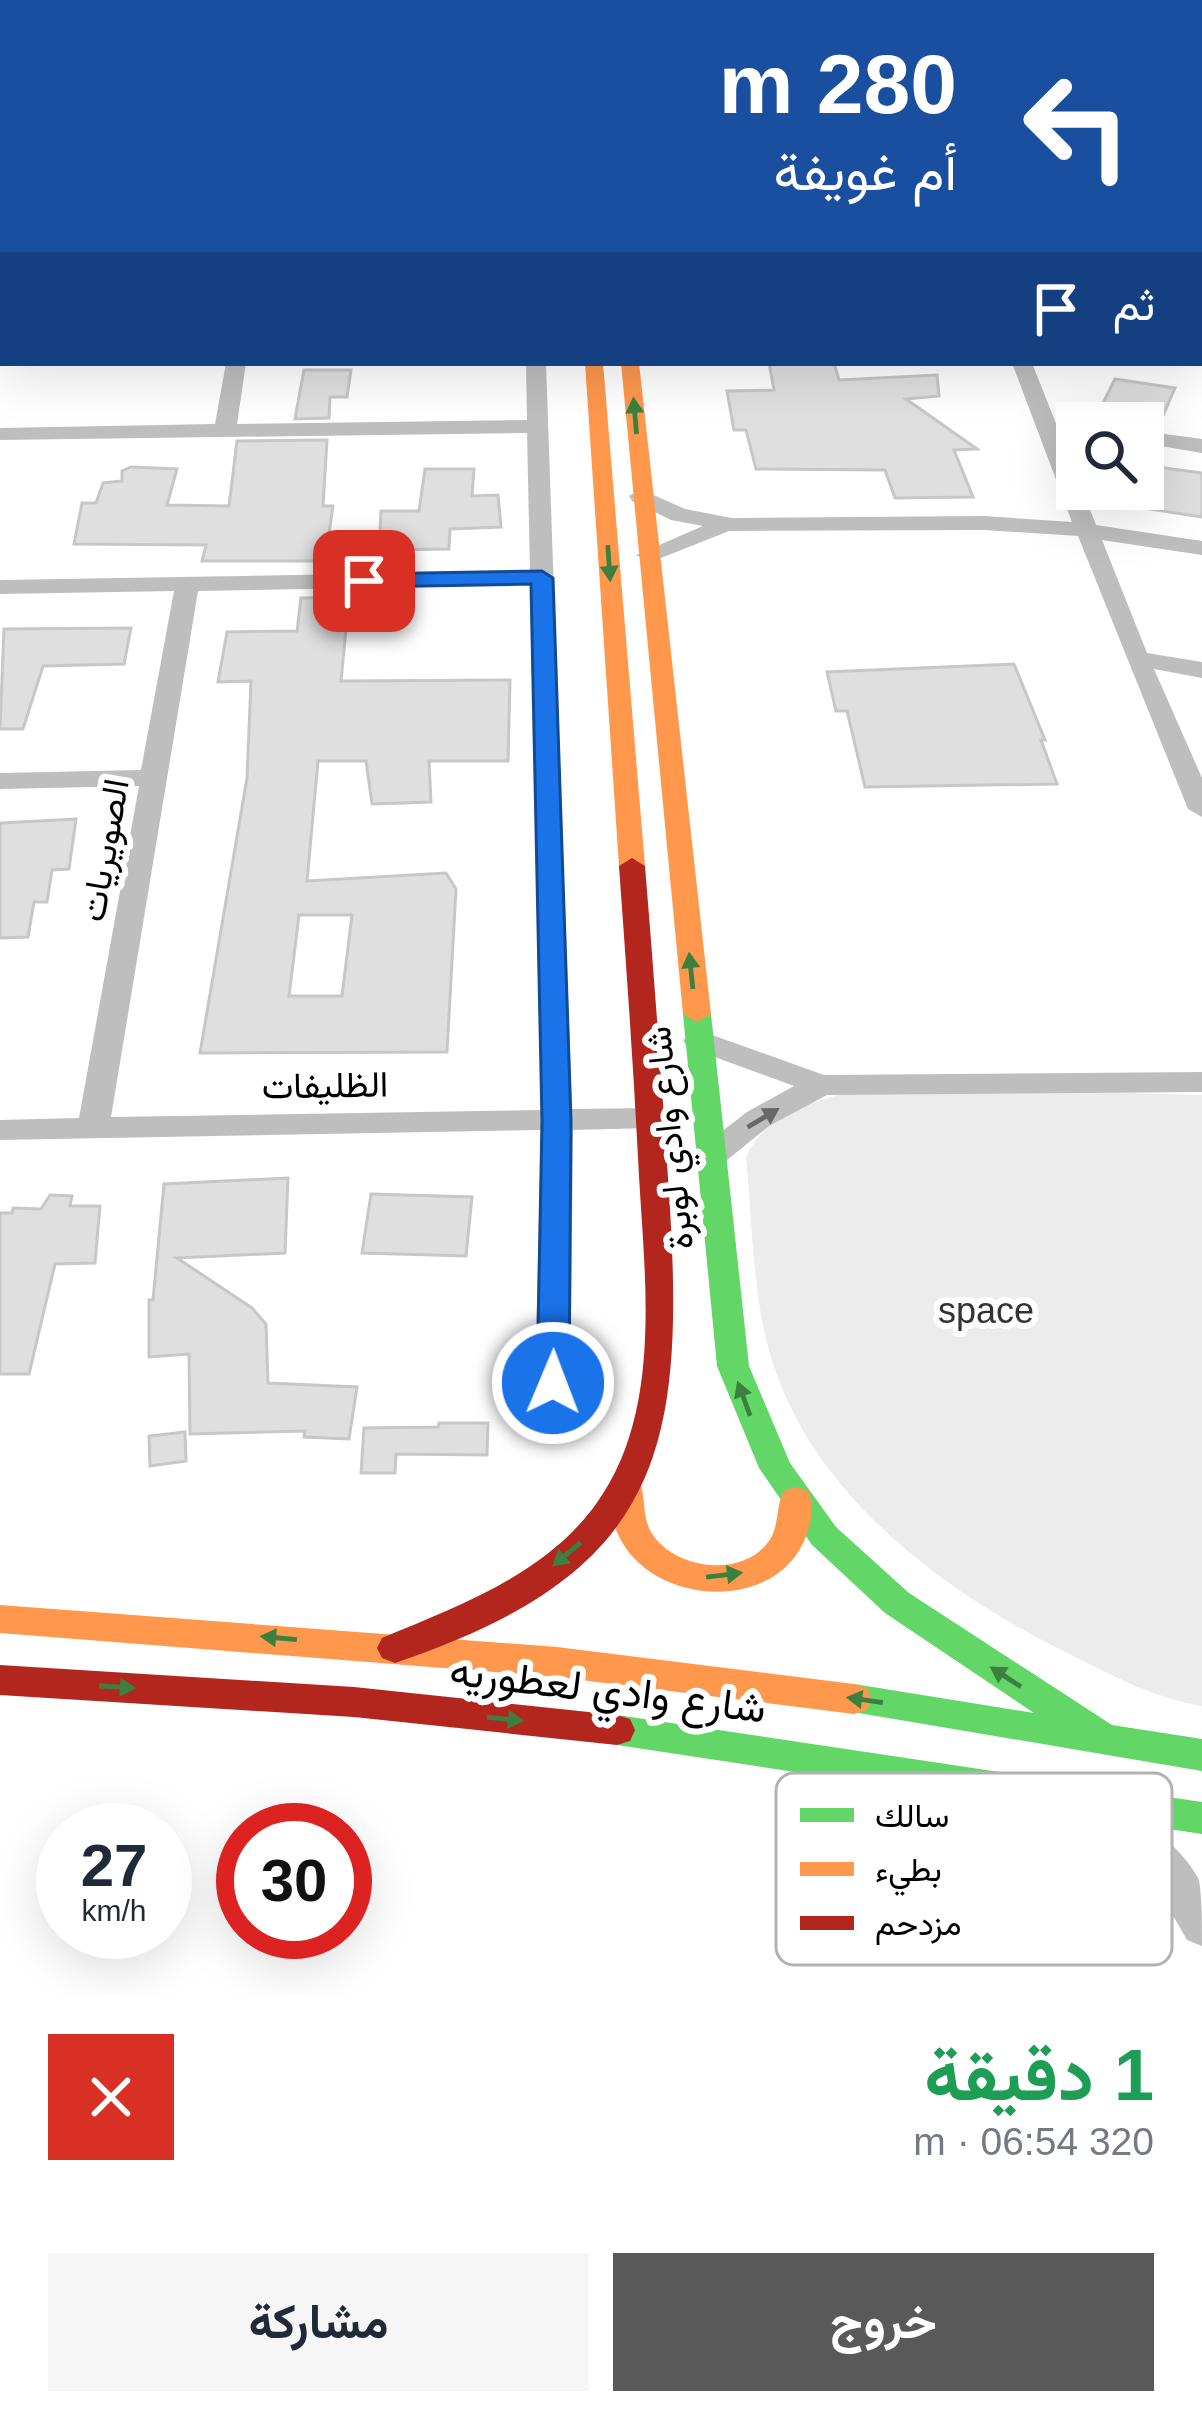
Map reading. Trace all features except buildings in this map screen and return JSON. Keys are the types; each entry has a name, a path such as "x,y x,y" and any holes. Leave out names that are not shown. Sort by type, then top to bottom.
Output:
{"street":[{"path":"225,430 236,366"},
{"path":"536,366 557,1121 552,1427"},
{"name":"شارع وادي لوبرة","path":"395,1648 531,1582 595,1530 626,1487 650,1424 660,1364 651,1118 594,366"},
{"name":"شارع وادي لوبرة","path":"630,366 733,1366 748,1412 796,1501 836,1547 928,1623 1105,1739"},
{"path":"1023,366 1084,530 1202,809"},
{"path":"0,434 536,426"},
{"path":"1048,428 1056,429"},
{"path":"1164,440 1202,446"},
{"path":"640,496 679,515 732,525 964,522 1084,530 1202,548"},
{"path":"648,555 686,537 732,525"},
{"path":"0,587 542,578"},
{"name":"الصويريات","path":"93,1127 187,584"},
{"path":"1137,659 1202,670"},
{"path":"0,781 153,778"},
{"path":"698,1040 821,1085 1202,1082"},
{"path":"710,1157 758,1119 821,1085"},
{"name":"الظليفات","path":"0,1130 651,1118"},
{"path":"626,1487 626,1526 640,1549 664,1568 695,1577 728,1577 758,1568 781,1550 793,1527 796,1501"},
{"name":"شارع وادي لعطوريه","path":"0,1619 395,1648 799,1691 1202,1755"},
{"name":"شارع وادي لعطوريه","path":"0,1679 356,1702 736,1745 921,1773"},
{"name":"شارع وادي لعطوريه","path":"1172,1813 1202,1818"},
{"path":"1172,1875 1202,1926"}],"green space":[{"name":"space","path":"843,1094 1202,1095 1202,1706 1137,1686 1025,1631 929,1568 884,1531 811,1444 784,1394 761,1317 746,1157 774,1122"}],"traffic: fast":[{"path":"697,1014 733,1366 776,1468 824,1536 897,1603 1105,1740"},
{"path":"854,1699 1202,1755"},
{"path":"617,1730 903,1773"},
{"path":"1172,1813 1202,1818"}],"traffic: slow":[{"path":"594,366 632,866"},
{"path":"630,366 697,1014"},
{"path":"626,1487 628,1518 638,1542 656,1561 704,1579 730,1578 756,1569 778,1553 789,1535 796,1500"},
{"path":"0,1619 557,1662 854,1699"}],"traffic: jam":[{"path":"395,1648 512,1595 565,1559 609,1513 631,1475 646,1434 655,1390 660,1300 632,866"},
{"path":"0,1680 354,1702 617,1730"}],"route":[{"path":"364,581 542,578 557,1121 553,1383"}]}
